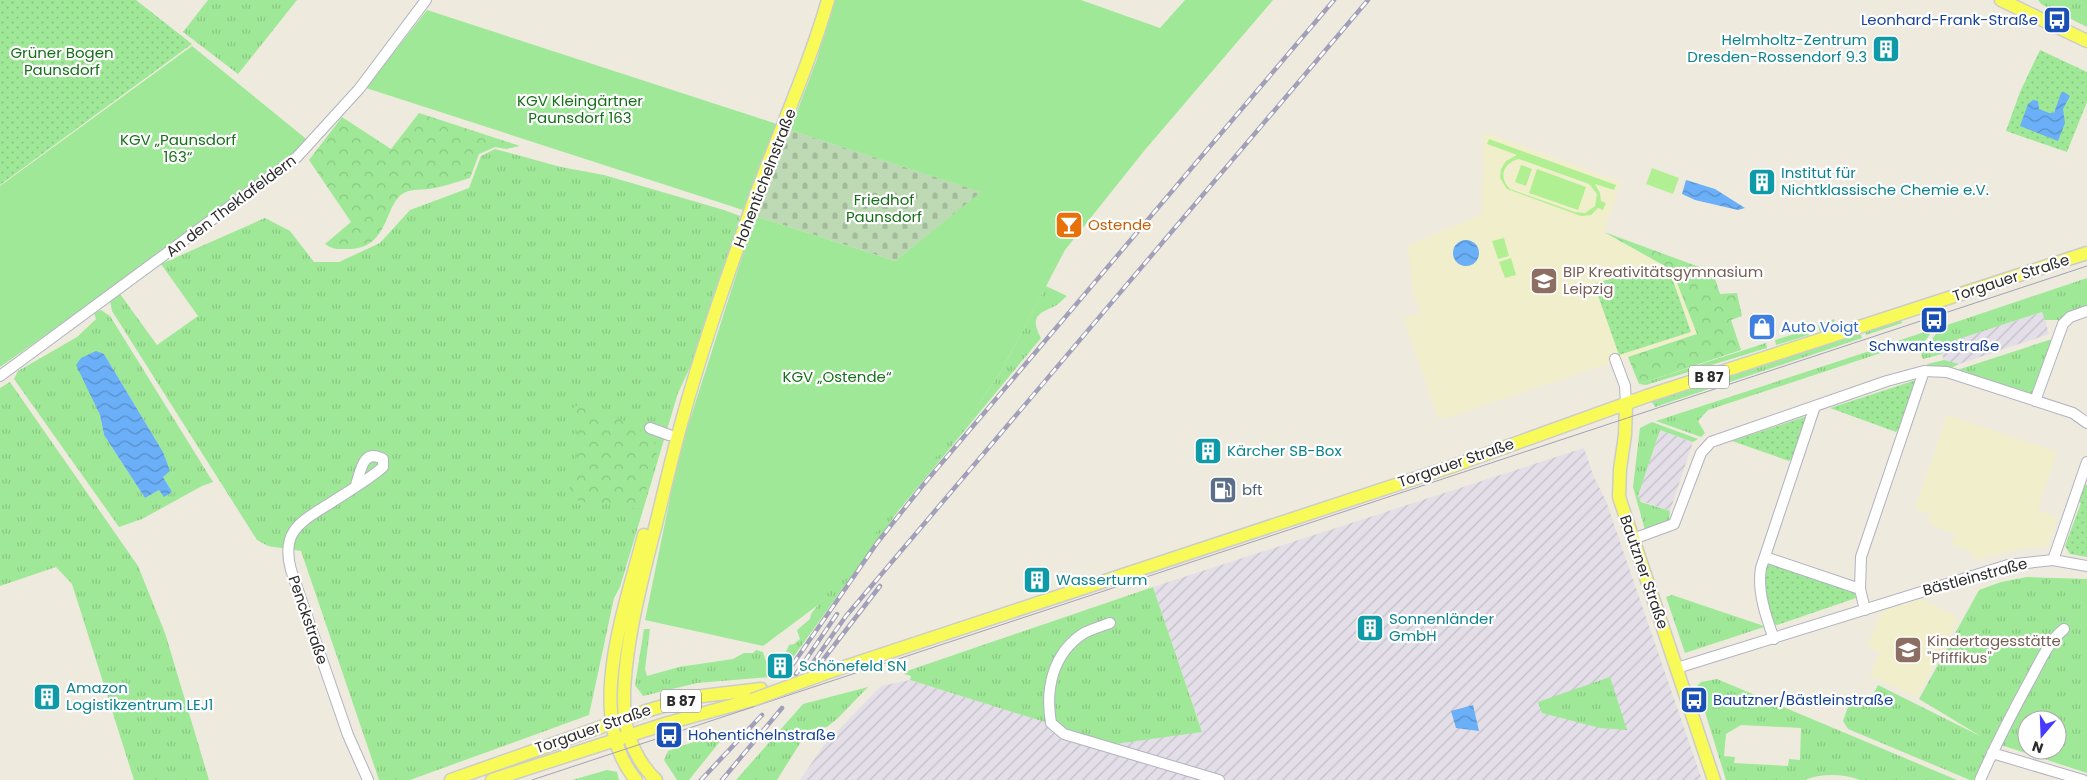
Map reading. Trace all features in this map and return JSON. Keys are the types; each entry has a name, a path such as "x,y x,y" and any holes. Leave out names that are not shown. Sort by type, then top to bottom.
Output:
{"main road":[{"name":"Hohentichelnstraße","path":"656,780 642,763 629,735 625,718 628,663 648,556 672,458 702,355 752,206 806,69 828,0"},
{"path":"2001,0 2023,4 2087,41"},
{"name":"Torgauer Straße","path":"492,780 629,735 752,700 828,673 1450,467 1626,404 2087,253"},
{"name":"Hohentichelnstraße","path":"636,780 623,760 615,740 610,722 609,700 620,632 669,435 683,392 702,355"},
{"name":"Bautzner Straße","path":"1626,404 1626,435 1618,490 1714,780"},
{"name":"Torgauer Straße","path":"451,780 610,722 694,697 761,689 828,673"}],"street":[{"name":"An den Theklafeldern","path":"0,376 297,158 358,88 426,0"},
{"path":"2035,401 2063,324 2070,317 2087,311"},
{"name":"Bautzner Straße","path":"1616,359 1625,386 1626,404"},
{"path":"1865,610 1860,589 1860,557 1924,371"},
{"path":"1633,539 1674,524 1701,453 1710,442 1924,371 1947,372 2073,413 2087,423"},
{"path":"1774,639 1759,580 1764,557 1815,406"},
{"path":"650,428 669,435"},
{"path":"2053,560 2087,462"},
{"name":"Penckstraße","path":"356,485 299,523 291,538 288,549 291,570 338,709 368,780"},
{"path":"1764,557 1860,589"},
{"name":"Bästleinstraße","path":"1677,668 2008,565 2053,560 2087,566"},
{"path":"1110,622 1085,633 1069,646 1059,660 1049,686 1048,700 1051,722 1058,730 1070,736 1219,780"},
{"path":"1980,780 1992,753 2054,637 2064,629"},
{"path":"1992,753 2083,780"}],"shaded area":[{"name":"BIP Kreativitätsgymnasium Leipzig","path":"1484,132 1621,182 1604,232 1672,270 1697,334 1443,419 1438,418 1404,319 1420,313 1413,291 1408,246 1482,214"},
{"path":"2043,312 2049,334 1959,364 1944,361 1939,345"},
{"path":"1947,415 2057,452 2037,510 2058,517 2048,546 2018,549 1975,560 1972,552 1952,545 1955,534 1934,526 1928,520 1930,514 1915,509"},
{"path":"1660,430 1693,442 1670,511 1641,501 1638,496"},
{"path":"1584,448 1593,475 1606,501 1702,780 800,780 824,745 881,686 910,680 1115,744 1202,731 1153,587"},
{"name":"Kindertagesstätte \"Pfiffikus\"","path":"1921,599 1959,618 1917,697 1870,676 1880,652 1867,647 1882,611"}],"green space":[{"name":"Grüner Bogen Paunsdorf","path":"0,0 136,0 192,44 0,185"},
{"path":"208,0 297,0 238,74 183,32"},
{"name":"KGV „Ostende“","path":"833,0 1081,0 1160,28 1185,0 1273,0 1144,151 1065,250 1001,372 983,398 818,605 763,646 645,620 679,454 755,216 895,261 981,192 790,130 817,59"},
{"path":"2038,0 2087,0 2087,27 2041,4"},
{"name":"KGV Kleingärtner Paunsdorf 163","path":"427,10 777,124 743,210 366,88"},
{"name":"KGV „Paunsdorf 163“","path":"192,46 310,142 97,299 0,367 0,186"},
{"path":"2040,50 2087,72 2087,102 2067,152 2006,131 2020,92"},
{"path":"419,113 520,146 506,149 495,147 479,154 470,178 439,187 406,192 394,204 380,233 373,241 363,247 339,249 325,244 351,222 309,160 342,117 391,149"},
{"name":"Friedhof Paunsdorf","path":"790,130 982,192 895,261 755,216"},
{"path":"1489,139 1616,185 1614,190 1595,184 1600,193 1601,201 1606,203 1603,210 1598,208 1591,215 1581,216 1507,189 1500,178 1501,169 1506,161 1517,155 1487,144","holes":["1519,159 1589,184 1597,194 1595,206 1585,213 1575,212 1510,189 1503,175 1506,167"]},
{"path":"495,149 561,167 604,175 740,216 729,257 700,346 678,393 620,587 614,598 589,715 410,780 379,780 301,551 268,546 257,540 112,311 110,301 120,294 157,345 198,316 161,264 265,218 290,231 314,262 339,262 380,243 410,210 469,188 481,156"},
{"path":"1521,165 1532,169 1526,186 1515,182"},
{"path":"1652,168 1679,178 1673,194 1646,184"},
{"path":"1537,169 1586,187 1578,210 1529,193"},
{"path":"1604,232 1713,272 1720,294 1737,293 1742,316 1731,320 1741,350 1639,384 1628,357 1697,334 1672,270"},
{"path":"1504,238 1509,256 1498,259 1492,241"},
{"path":"1511,258 1516,275 1505,278 1499,262"},
{"path":"1641,269 1670,272 1691,332 1619,355 1594,284"},
{"path":"2087,278 2087,307 2073,310 2061,320 2045,320 2042,312 1940,345 1942,354 1923,359 1921,354 1941,327"},
{"path":"1046,286 1067,296 1037,317 1036,325 1041,338 899,510 792,659 785,654 789,645 794,644 800,639 797,630 810,619 811,614 865,543 983,398 1001,372"},
{"path":"101,310 110,316 213,482 202,486 142,519 119,527 14,379 18,371 77,337 96,319 94,313","holes":["104,354 163,452 169,471 163,477 172,493 159,490 145,498 104,435 100,415 88,389"]},
{"path":"1834,319 1836,326 1820,332 1818,325"},
{"path":"1901,319 1902,323 1866,335 1865,331"},
{"path":"1934,329 1919,349 1915,341 1893,349 1891,343"},
{"path":"1807,330 1809,335 1776,345 1775,340"},
{"path":"1860,332 1862,338 1655,407 1652,402"},
{"path":"2052,339 2031,396 1954,371"},
{"path":"1766,343 1767,348 1646,385 1639,384"},
{"path":"1888,345 1890,350 1708,410 1698,421 1705,433 1701,437 1656,421"},
{"path":"1944,360 1959,364 1949,369 1928,367 1927,364"},
{"path":"1916,380 1900,427 1896,432 1830,408"},
{"path":"10,382 138,566 165,633 209,780 134,780 72,584 56,567 0,586 0,388"},
{"path":"581,405 639,426 640,432 653,439 657,452 641,508 636,509 618,504 585,502 568,495 577,454 581,447 571,411 575,406"},
{"path":"1807,416 1794,456 1789,461 1732,441"},
{"path":"1652,422 1698,439 1693,442 1660,430 1638,496 1641,502 1670,511 1669,522 1645,530 1633,487 1640,428"},
{"path":"2084,484 2087,485 2087,557 2070,554 2065,546 2081,503 2078,501"},
{"path":"1770,562 1854,590 1856,598 1777,625 1773,624 1763,591 1765,564"},
{"path":"2027,577 2087,579 2087,773 2047,760 2067,760 2067,710 2017,710 2017,750 1992,742 1974,780 1970,780 1848,729 1843,721 1850,701 1869,703 1878,685 1982,737 1919,699 1979,590 2001,582"},
{"path":"1153,587 1202,732 1115,744 910,680 911,676 904,674 904,672"},
{"path":"1672,595 1764,627 1685,653 1666,597"},
{"path":"644,629 650,629 645,669 647,676 679,667 733,659 744,653 753,653 756,650 763,652 771,677 697,683 643,696 635,685"},
{"path":"1610,677 1627,730 1600,728 1542,713 1538,702"},
{"path":"1717,679 1957,780 1860,780 1847,776 1832,775 1818,776 1805,780 1726,780 1697,686 1701,682","holes":["1741,725 1801,728 1800,760 1789,759 1788,766 1734,763 1735,757 1724,756 1726,734"]},
{"path":"868,687 827,727 812,729 804,737 777,780 736,780 803,704"},
{"path":"730,729 689,780 677,780 664,760 668,751"},
{"path":"607,770 617,772 619,780 572,780"}],"water":[{"path":"2064,92 2070,96 2063,109 2065,123 2058,141 2020,126 2028,104 2033,100 2038,101 2039,109 2054,113 2061,93"},
{"path":"1686,180 1715,189 1745,208 1738,210 1695,200 1682,194"},
{"path":"1466,240 1475,244 1479,253 1475,262 1466,266 1457,262 1453,253 1457,244"},
{"path":"96,351 104,354 163,452 170,471 163,477 172,492 164,497 159,490 145,498 104,435 100,415 76,365 81,358"},
{"path":"1473,705 1479,731 1456,728 1451,711"}],"tram line":[{"path":"532,780 2087,266"}],"railway":[{"path":"784,677 877,543 923,485 1334,0"},
{"path":"807,671 846,616 1368,0"},
{"path":"819,665 880,586"},
{"path":"796,674 837,614"},
{"path":"722,780 782,708"},
{"path":"701,780 762,715"}],"place":[{"name":"Leonhard-Frank-Straße","path":"2057,20"},
{"name":"Helmholtz-Zentrum Dresden-Rossendorf 9.3","path":"1886,49"},
{"name":"Institut für Nichtklassische Chemie e.V.","path":"1762,182"},
{"name":"Ostende","path":"1069,225"},
{"name":"BIP Kreativitätsgymnasium Leipzig","path":"1544,281"},
{"name":"Schwantesstraße","path":"1934,320"},
{"name":"Auto Voigt","path":"1762,327"},
{"name":"Kärcher SB-Box","path":"1208,451"},
{"name":"bft","path":"1223,490"},
{"name":"Wasserturm","path":"1037,580"},
{"name":"Sonnenländer GmbH","path":"1370,628"},
{"name":"Kindertagesstätte \"Pfiffikus\"","path":"1908,650"},
{"name":"Schönefeld SN","path":"780,666"},
{"name":"Amazon Logistikzentrum LEJ1","path":"47,697"},
{"name":"Bautzner/Bästleinstraße","path":"1694,700"},
{"name":"Hohentichelnstraße","path":"669,735"}]}
